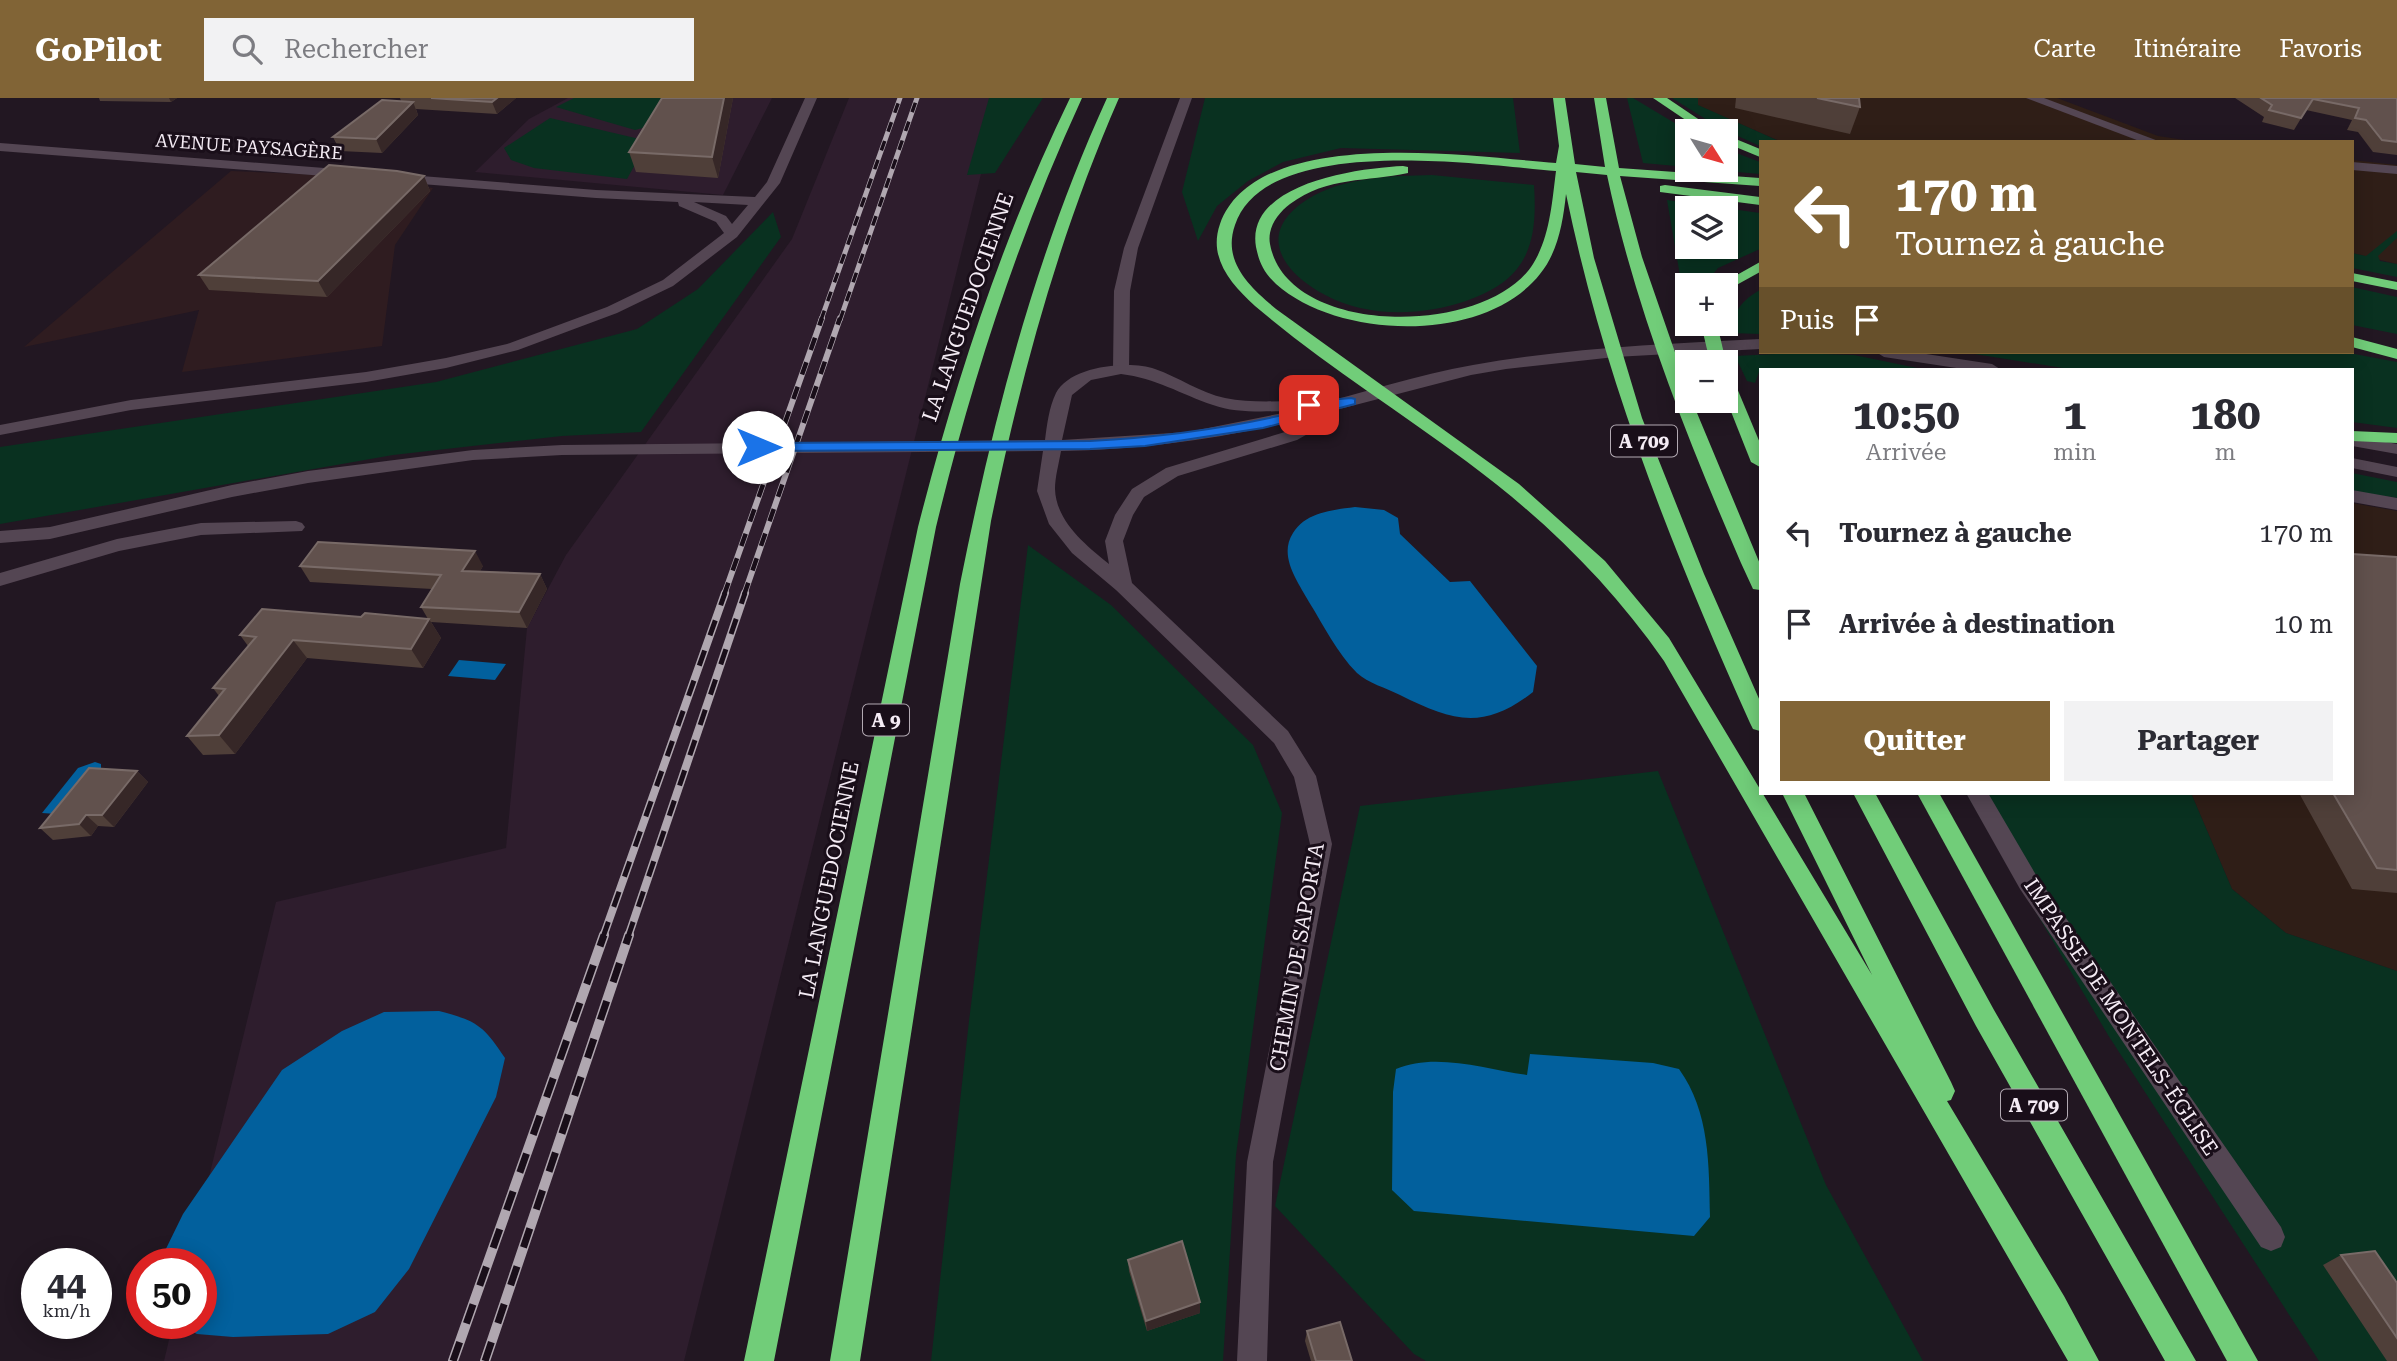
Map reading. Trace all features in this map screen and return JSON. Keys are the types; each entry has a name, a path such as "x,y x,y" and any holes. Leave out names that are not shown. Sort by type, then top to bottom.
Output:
{"highway":[{"name":"LA LANGUEDOCIENNE","path":"759,1361 909,604 935,489 997,282 1033,190 1076,98"},
{"path":"845,1361 970,583 989,483 1037,295 1078,177 1113,98"},
{"name":"A 709","path":"1559,98 1565,147 1585,248 1621,373 1672,514 1759,721"},
{"name":"A 709","path":"1600,98 1618,195 1648,299 1716,482 1759,582"},
{"path":"1659,98 1691,119"},
{"path":"1738,144 1759,153"},
{"path":"1499,168 1379,171 1333,179 1309,187 1288,199 1267,221 1262,237 1267,263 1278,279 1309,301 1349,315 1377,320 1423,321 1483,307 1519,286 1541,264 1552,236 1565,147"},
{"path":"1759,182 1671,183 1369,157 1333,161 1292,172 1260,187 1238,205 1225,229 1223,245 1226,261 1236,279 1271,313 1490,472 1561,530 1632,603 1677,666 2084,1361"},
{"path":"1671,183 1759,201"},
{"path":"1738,278 1759,266"},
{"path":"2354,277 2397,286"},
{"path":"2354,339 2397,344"},
{"path":"2354,340 2397,354"},
{"path":"1738,410 1759,460"},
{"path":"2354,438 2397,438"},
{"path":"1794,795 1896,1002 2060,1318"},
{"name":"A 709","path":"1865,795 1985,1018 2181,1361"},
{"path":"1929,795 2243,1361"}],"street":[{"path":"0,430 131,405 366,377 446,363 512,347 612,310 668,283 732,234 773,183 811,98"},
{"path":"1186,98 1131,247 1122,291 1121,369 1149,372 1196,394 1230,403 1288,407 1351,402"},
{"path":"2032,98 2149,140"},
{"name":"AVENUE PAYSAGÈRE","path":"0,147 662,197 759,201"},
{"path":"2354,166 2397,170"},
{"name":"AVENUE PAYSAGÈRE","path":"662,197 710,213 721,219 732,234"},
{"path":"0,552 50,533 232,491 473,455 562,450 1090,445 1223,432 1470,370 1553,358 1759,344"},
{"path":"1901,354 1986,368"},
{"path":"1909,355 1959,368"},
{"name":"CHEMIN DE SAPORTA","path":"1121,369 1086,376 1064,393 1056,416 1045,491 1055,520 1079,549 1123,585 1281,737 1305,776 1321,844 1260,1162 1252,1361"},
{"path":"1123,585 1114,541 1124,514 1138,493 1171,472 1291,436 1351,402"},
{"path":"0,419 100,403 131,405"},
{"path":"2354,438 2397,449"},
{"path":"2354,463 2397,472"},
{"path":"2354,496 2397,504"},
{"path":"0,580 117,545 201,529 296,527"},
{"path":"0,537 50,533"},
{"name":"IMPASSE DE MONTELS-ÉGLISE","path":"1978,795 2028,881 2271,1237"}],"shaded area":[{"path":"568,98 772,98 723,195 475,172 529,119"},
{"path":"849,98 1000,98 684,1361 164,1361 169,1339 217,1339 217,1248 192,1248 276,902 506,848 527,628 566,555 792,239"},
{"path":"1698,98 2057,98 2158,136 2185,140 1777,140 1738,123 1738,119 1729,119 1697,105"},
{"path":"2354,160 2397,165 2397,264 2354,253"},
{"path":"231,171 345,176 433,188 395,245 382,346 182,372 199,310 24,347"},
{"path":"2354,503 2397,511 2397,971 2286,933 2232,889 2192,795 2354,795"}],"green space":[{"path":"574,98 664,98 646,127 635,130 556,107"},
{"path":"989,98 1043,98 995,173 967,175"},
{"path":"1205,98 1513,98 1520,153 1341,148 1283,162 1248,181 1217,206 1198,241 1182,192"},
{"path":"1627,98 1633,98 1675,123 1675,166 1643,163"},
{"path":"1672,98 1698,98 1698,105 1729,119 1706,119"},
{"path":"550,118 648,141 627,179 534,168 511,160 504,148"},
{"path":"1738,123 1777,140 1759,140 1759,146 1738,136"},
{"path":"1738,154 1759,162 1759,174 1738,172"},
{"path":"1432,175 1534,185 1534,225 1530,243 1515,271 1503,282 1487,292 1453,305 1414,312 1387,312 1340,302 1303,281 1289,266 1280,250 1279,233 1288,216 1308,199 1352,182 1384,177"},
{"path":"1667,200 1675,201 1675,246"},
{"path":"1738,210 1759,213 1759,249 1738,259"},
{"path":"773,212 781,237 641,432 562,436 393,455 0,524 0,447 436,382 637,329 698,289"},
{"path":"2397,231 2397,238 2378,256 2380,261 2397,264 2397,277 2354,268 2354,253 2366,256"},
{"path":"1677,259 1738,259 1718,268 1714,273 1680,273"},
{"path":"2354,287 2397,297 2397,334 2354,325"},
{"path":"1759,291 1759,334 1738,333 1739,308"},
{"path":"1975,354 2354,354 2397,362 2397,428 2354,422 2354,368 2063,368"},
{"path":"1854,355 1917,368 1759,368 1755,383 1747,381 1738,362 1738,356"},
{"path":"2354,473 2397,482 2397,498 2354,491"},
{"path":"1028,545 1111,605 1253,745 1282,813 1236,1155 1223,1361 931,1361 969,1021"},
{"path":"1658,771 1826,1185 1923,1361 1426,1361 1414,1354 1275,1206 1360,806"},
{"path":"1967,795 2192,795 2232,889 2286,933 2397,971 2397,1361 2319,1361 2108,1035"}],"water":[{"path":"1355,507 1384,510 1398,518 1400,534 1450,582 1470,581 1537,666 1533,692 1498,713 1467,718 1436,711 1372,683 1357,673 1337,648 1300,586 1291,569 1288,551 1293,533 1305,520 1321,513"},
{"path":"459,660 506,664 495,680 448,676"},
{"path":"95,762 101,764 101,769 71,815 42,813 78,768"},
{"path":"439,1011 462,1018 484,1031 505,1058 496,1097 409,1269 375,1312 328,1334 217,1336 217,1248 166,1248 183,1214 282,1070 342,1031 384,1012"},
{"path":"1530,1054 1653,1063 1679,1069 1697,1103 1708,1159 1710,1217 1694,1236 1414,1211 1392,1190 1393,1092 1396,1069 1411,1064 1444,1062 1527,1075"}],"building":[{"path":"431,98 497,98 492,102"},
{"path":"662,98 724,98 712,157 629,152"},
{"path":"1817,98 1859,98 1860,107"},
{"path":"2261,98 2397,98 2397,142 2382,140 2366,120 2355,118 2359,108 2313,99 2301,118 2269,110 2272,105"},
{"path":"382,100 413,102 376,139 333,137"},
{"path":"329,165 424,176 318,281 199,275"},
{"path":"318,542 475,551 462,571 540,574 519,612 421,607 441,575 300,566"},
{"path":"2354,554 2397,557 2397,870 2377,868 2334,795 2354,795"},
{"path":"262,609 361,617 365,613 429,619 411,649 293,640 219,735 187,736 225,689 213,688 256,637 240,635"},
{"path":"89,768 137,771 102,815 86,815 79,824 40,828"},
{"path":"1182,1241 1200,1302 1146,1321 1128,1260"},
{"path":"2375,1251 2397,1283 2397,1338 2341,1255"},
{"path":"1340,1322 1352,1361 1316,1361 1307,1331"}],"railway":[{"path":"821,320 900,98"},
{"path":"840,320 917,98"},
{"path":"724,595 822,318"},
{"path":"744,595 840,318"},
{"path":"603,937 725,593"},
{"path":"628,937 745,593"},
{"path":"453,1361 604,935"},
{"path":"485,1361 629,935"}],"route":[{"path":"758,447 1090,445 1145,442 1223,432 1351,402 1309,405"}]}
